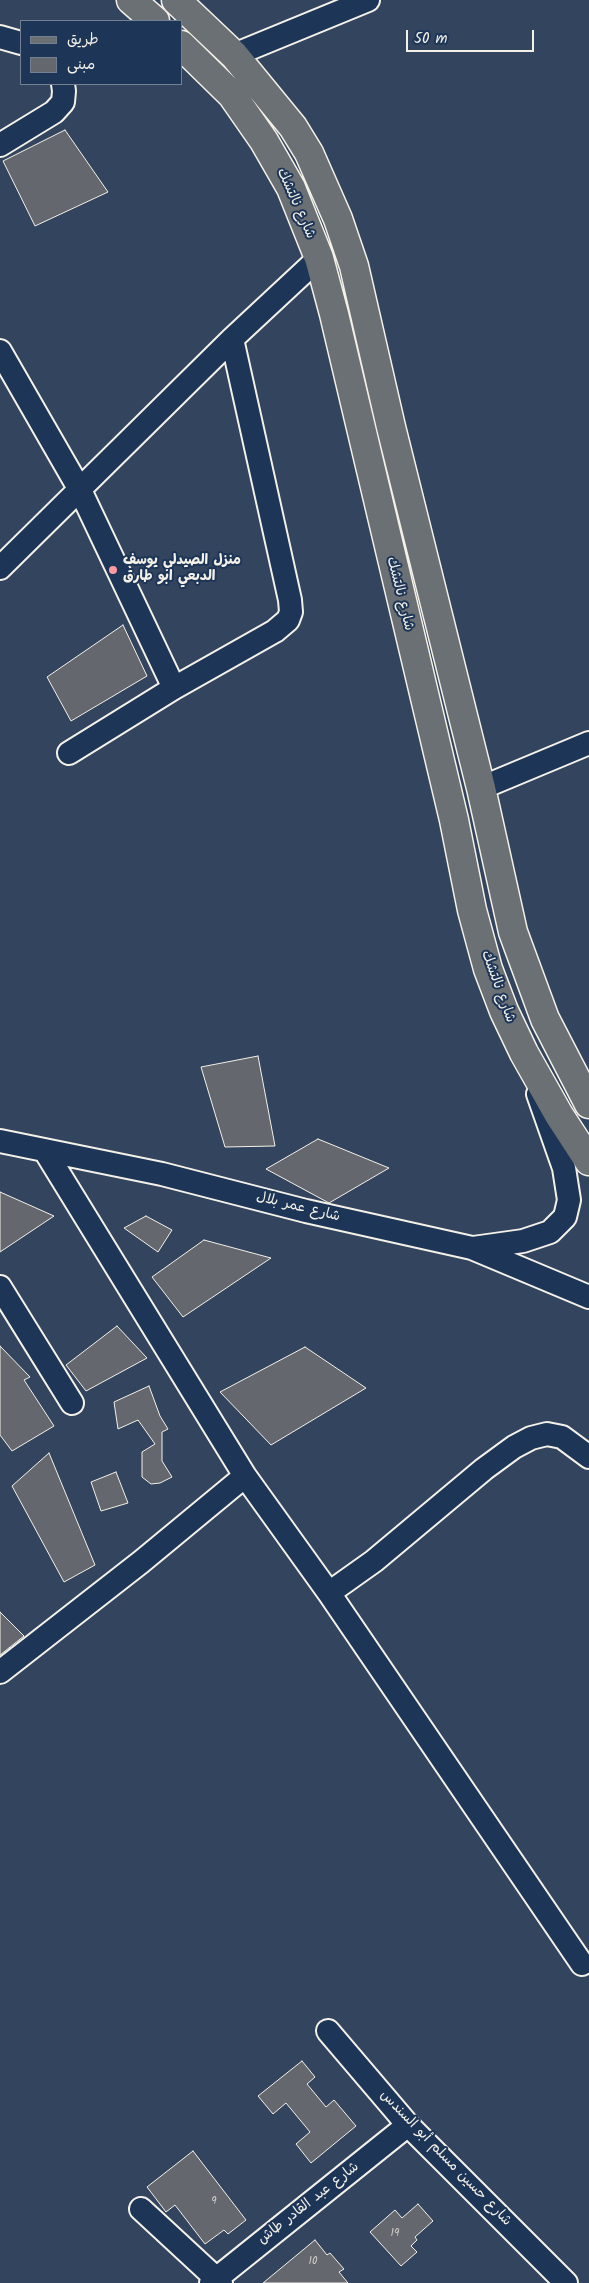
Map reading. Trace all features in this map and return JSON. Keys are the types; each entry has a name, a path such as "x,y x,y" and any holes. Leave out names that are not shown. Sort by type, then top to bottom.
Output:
{"main road":[{"path":"131,0 154,20"},
{"path":"176,0 234,54 293,127 309,154 338,219 354,266 481,788 513,932 545,1019 589,1104"},
{"name":"شارع نالتشك","path":"182,46 232,95 264,141 290,188 319,258 334,314 454,820 472,910 488,969 524,1053 559,1115 589,1161"}],"street":[{"path":"234,54 368,0"},
{"path":"0,37 20,43"},
{"path":"0,145 54,112 63,102 63,85"},
{"path":"0,568 232,339 319,258"},
{"path":"69,753 174,688 274,631 288,620 291,612 290,600 232,339"},
{"path":"0,351 80,490 174,688"},
{"path":"481,788 589,743"},
{"path":"472,1248 523,1241 550,1232 565,1217 569,1200 564,1168 524,1053"},
{"name":"شارع عمر بلال","path":"0,1141 162,1174 306,1211 472,1248 589,1297"},
{"path":"45,1151 245,1476 329,1593 587,1966"},
{"path":"0,1288 72,1403"},
{"path":"329,1593 374,1561 484,1469 530,1438 547,1434 562,1437 589,1457"},
{"path":"0,1672 142,1562 245,1476"},
{"name":"شارع حسين مسلم أبو السندس","path":"328,2031 408,2125 566,2283"},
{"name":"شارع عبد القادر طاش","path":"216,2281 408,2125"},
{"path":"141,2209 216,2281"}],"building":[{"path":"65,130 108,192 35,226 3,161"},
{"path":"123,625 147,676 71,721 47,677"},
{"path":"258,1056 275,1146 225,1147 201,1067"},
{"path":"318,1139 389,1168 329,1203 266,1169"},
{"path":"0,1192 54,1216 0,1252"},
{"path":"146,1216 172,1230 158,1252 124,1228"},
{"path":"204,1240 271,1258 183,1317 152,1277"},
{"path":"117,1326 147,1358 86,1391 66,1365"},
{"path":"0,1346 30,1377 24,1380 54,1426 12,1451 0,1435"},
{"path":"305,1347 366,1388 271,1445 220,1392"},
{"path":"149,1386 160,1416 168,1429 162,1432 162,1461 172,1477 160,1483 151,1484 142,1477 142,1452 155,1444 138,1420 118,1429 114,1402"},
{"path":"49,1453 95,1565 64,1582 12,1486"},
{"path":"116,1472 128,1503 101,1511 91,1482"},
{"path":"0,1612 24,1636 0,1655"},
{"path":"302,2061 315,2077 307,2084 326,2107 334,2100 356,2126 311,2163 296,2144 310,2132 286,2103 273,2114 258,2096"},
{"path":"193,2151 246,2220 228,2234 224,2230 205,2244 175,2205 166,2212 147,2187"},
{"path":"418,2204 433,2221 415,2237 417,2240 411,2246 417,2252 401,2266 370,2232 395,2210 402,2218"},
{"path":"315,2240 327,2255 330,2253 344,2269 339,2272 348,2283 263,2283"}],"place":[{"name":"منزل الصيدلي يوسف الدبعي ابو طارق","path":"113,570"}]}
